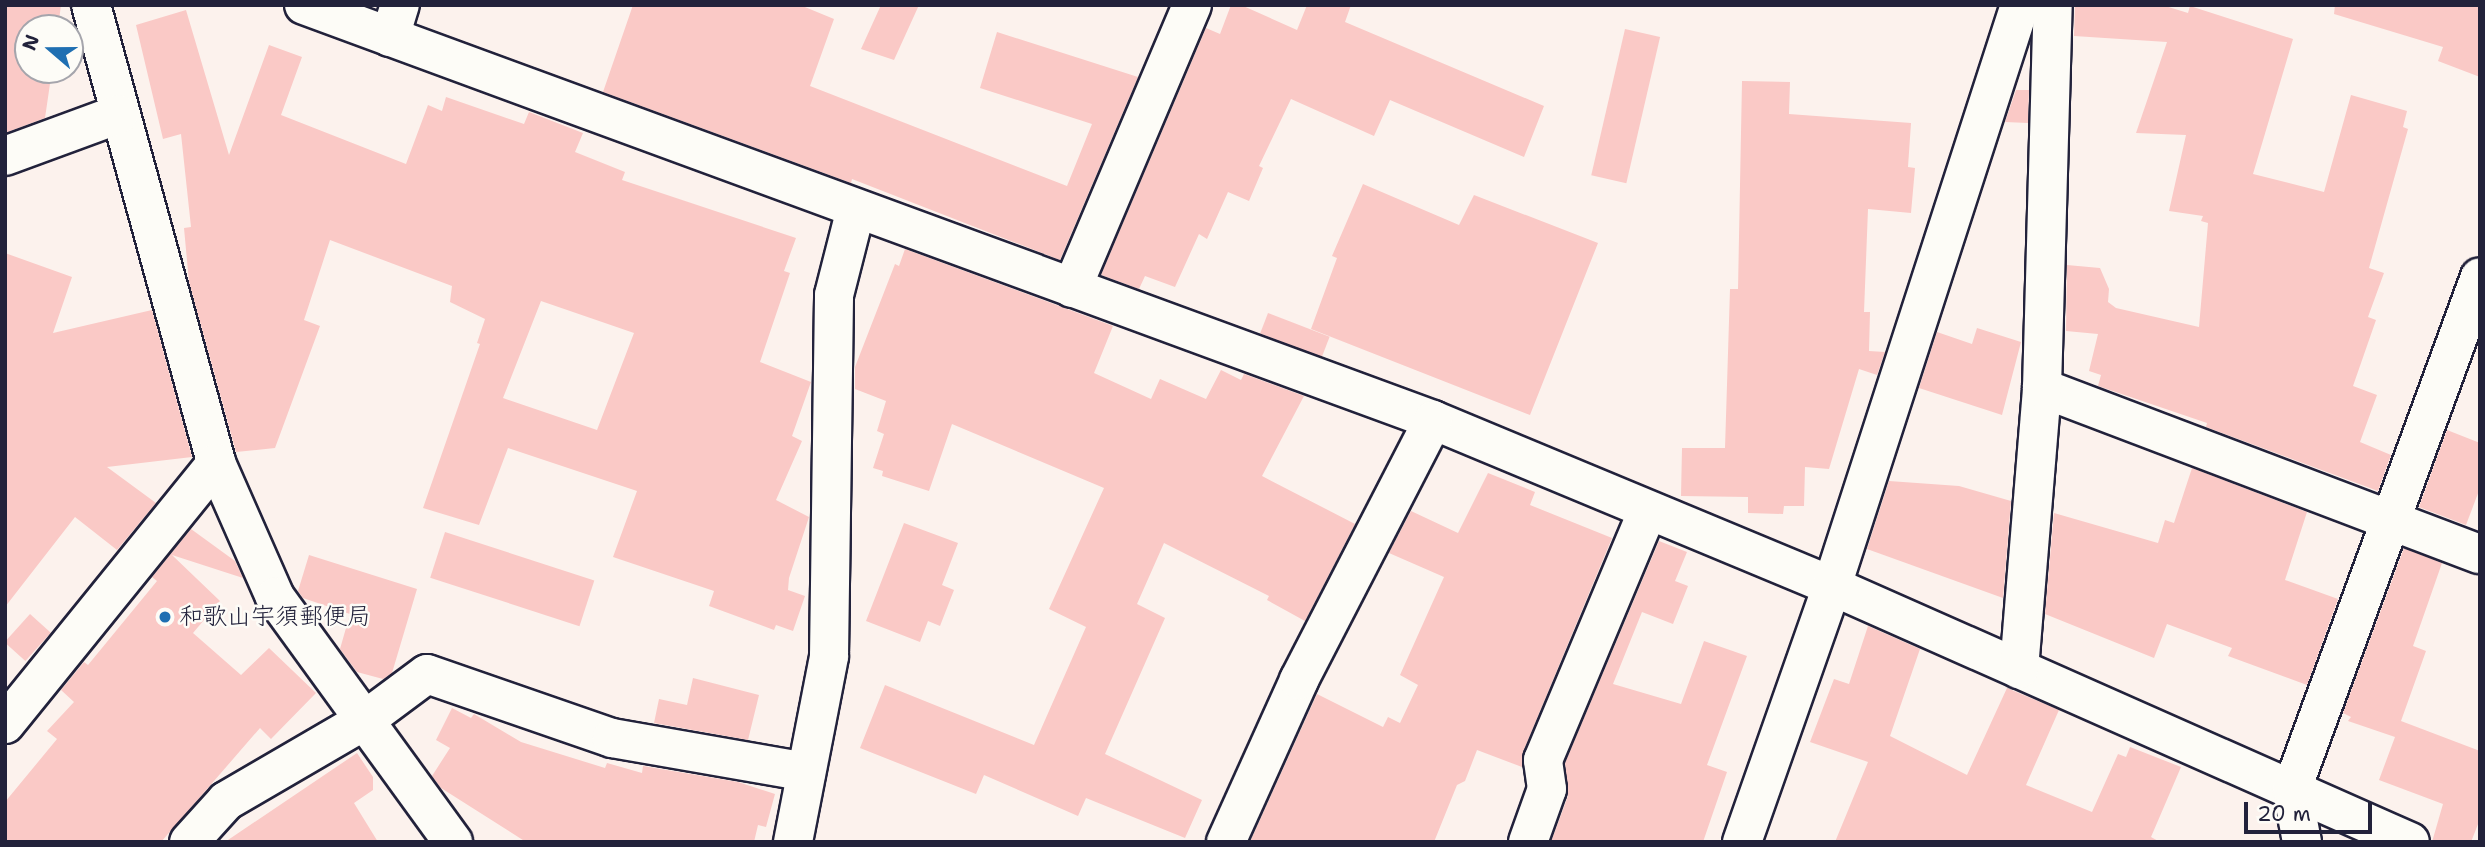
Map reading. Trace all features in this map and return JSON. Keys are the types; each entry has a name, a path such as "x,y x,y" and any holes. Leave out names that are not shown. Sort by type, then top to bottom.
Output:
{"street":[{"path":"91,5 216,463 275,597 453,842"},
{"path":"304,5 395,21 856,209 1433,420 1832,586 2410,842"},
{"path":"1072,288 1192,5"},
{"path":"1742,842 1832,586 2020,5"},
{"path":"2019,669 2042,388 2053,5"},
{"path":"5,156 119,114"},
{"path":"793,842 829,656 834,295 856,209"},
{"path":"2302,842 2292,789 2480,277"},
{"path":"2042,388 2480,554"},
{"path":"1226,842 1299,680 1433,420"},
{"path":"5,724 216,463"},
{"path":"1528,842 1547,789 1543,760 1648,510"},
{"path":"189,842 226,802 365,720 427,674 612,738 806,772"}],"building":[{"path":"5,5 61,5 60,14 14,14 14,84 50,84 45,118 5,133"},
{"path":"633,5 800,5 834,19 810,86 1067,186 1092,124 980,88 997,32 1138,77 1060,260 852,179 851,183 603,92"},
{"path":"881,5 919,5 894,60 861,49"},
{"path":"1231,5 1241,5 1297,30 1307,5 1351,5 1345,22 1544,106 1524,157 1390,100 1374,136 1291,99 1259,166 1263,168 1249,201 1228,192 1207,239 1199,234 1175,287 1145,276 1139,289 1101,275 1206,28 1220,34"},
{"path":"2075,5 2162,5 2188,13 2190,6 2293,39 2253,174 2324,192 2351,95 2407,111 2403,127 2408,129 2369,268 2384,273 2368,317 2376,320 2353,386 2377,395 2360,442 2391,455 2378,491 2206,427 2207,423 2098,386 2101,375 2089,371 2098,334 2066,331 2067,265 2100,268 2109,289 2108,302 2116,308 2199,327 2208,223 2201,221 2203,216 2169,211 2186,135 2136,133 2167,42 2074,36"},
{"path":"2335,5 2480,5 2480,77 2438,61 2443,47 2334,14"},
{"path":"186,10 229,155 269,45 302,57 281,115 406,164 428,105 442,111 446,97 524,124 529,112 583,133 575,152 625,172 622,180 796,238 784,271 790,273 760,362 811,382 792,436 802,441 776,500 809,517 789,578 788,590 805,596 793,631 776,625 774,630 709,606 714,591 613,557 637,491 508,448 479,525 423,508 480,344 477,343 485,319 450,302 452,286 330,240 304,320 320,326 275,448 236,452 189,282 184,228 191,227 181,134 163,139 136,25","holes":["541,301 634,333 597,430 503,398"]},
{"path":"1625,29 1660,37 1626,183 1591,175"},
{"path":"1742,81 1790,82 1789,114 1911,123 1908,167 1915,168 1911,213 1868,209 1864,312 1870,312 1869,351 1885,352 1877,375 1859,369 1829,469 1805,467 1804,506 1784,506 1783,514 1748,513 1748,497 1681,496 1682,448 1725,448 1730,289 1738,289"},
{"path":"2016,90 2029,90 2028,123 2005,122"},
{"path":"1363,184 1459,225 1474,195 1598,243 1530,415 1311,329 1337,258 1332,256"},
{"path":"905,249 1113,326 1094,373 1151,399 1160,379 1206,399 1221,370 1241,380 1244,374 1304,396 1262,476 1355,524 1305,621 1267,600 1269,596 1164,543 1137,604 1165,618 1105,754 1202,800 1185,838 1086,798 1078,816 984,775 976,794 860,748 885,685 1034,745 1086,627 1049,609 1104,488 952,424 929,491 882,476 883,471 873,468 884,434 877,431 886,401 855,389 855,367 895,264 899,266"},
{"path":"5,253 72,277 53,333 152,310 192,457 107,467 156,503 117,550 75,517 5,607"},
{"path":"1268,313 1330,337 1322,357 1260,334"},
{"path":"1977,328 2021,342 2002,415 1919,388 1937,332 1972,344"},
{"path":"2447,430 2480,443 2480,488 2466,525 2419,507"},
{"path":"2192,468 2307,512 2285,580 2338,599 2307,685 2228,656 2232,648 2167,624 2154,658 2045,614 2054,513 2158,543 2165,520 2174,523"},
{"path":"1488,473 1535,492 1530,505 1612,538 1523,752 1522,767 1477,750 1465,781 1457,785 1434,842 1250,842 1317,694 1383,727 1388,717 1400,723 1418,685 1400,675 1444,577 1389,553 1411,511 1458,533"},
{"path":"1889,481 1959,486 2011,501 2003,598 1867,549"},
{"path":"904,523 958,543 942,585 954,590 940,626 928,621 920,642 866,621"},
{"path":"191,529 235,561 243,578 172,555 220,601 193,633 241,675 269,648 316,693 271,739 260,728 161,842 5,842 5,802 57,739 47,731 74,702 61,690 84,662 88,665 157,581 152,577"},
{"path":"445,532 594,581 579,626 430,578"},
{"path":"1659,541 1687,552 1675,581 1688,586 1673,624 1642,612 1613,684 1681,704 1704,641 1747,656 1707,765 1727,772 1703,842 1551,842 1568,796 1565,763"},
{"path":"2404,548 2442,563 2413,646 2426,651 2401,721 2480,751 2480,819 2471,842 2432,842 2443,804 2379,780 2395,737 2348,721 2351,717 2343,713"},
{"path":"309,555 417,589 392,673 383,679 357,672 340,649 350,614 303,598 298,591"},
{"path":"30,614 51,633 25,661 5,642"},
{"path":"1868,626 1920,649 1890,736 1967,775 2007,688 2059,710 2026,785 2092,812 2118,754 2126,757 2130,747 2181,767 2151,837 2160,842 1835,842 1868,762 1810,742 1834,679 1849,684"},
{"path":"693,678 759,695 748,740 654,723 659,699 687,705"},
{"path":"452,708 471,718 474,714 521,742 605,768 607,763 642,773 643,766 738,782 775,794 766,827 758,825 754,842 526,842 441,788 432,776 450,748 436,740"},
{"path":"357,753 373,777 373,790 354,803 378,842 225,842"}],"place":[{"name":"和歌山宇須郵便局","path":"165,617"}]}
